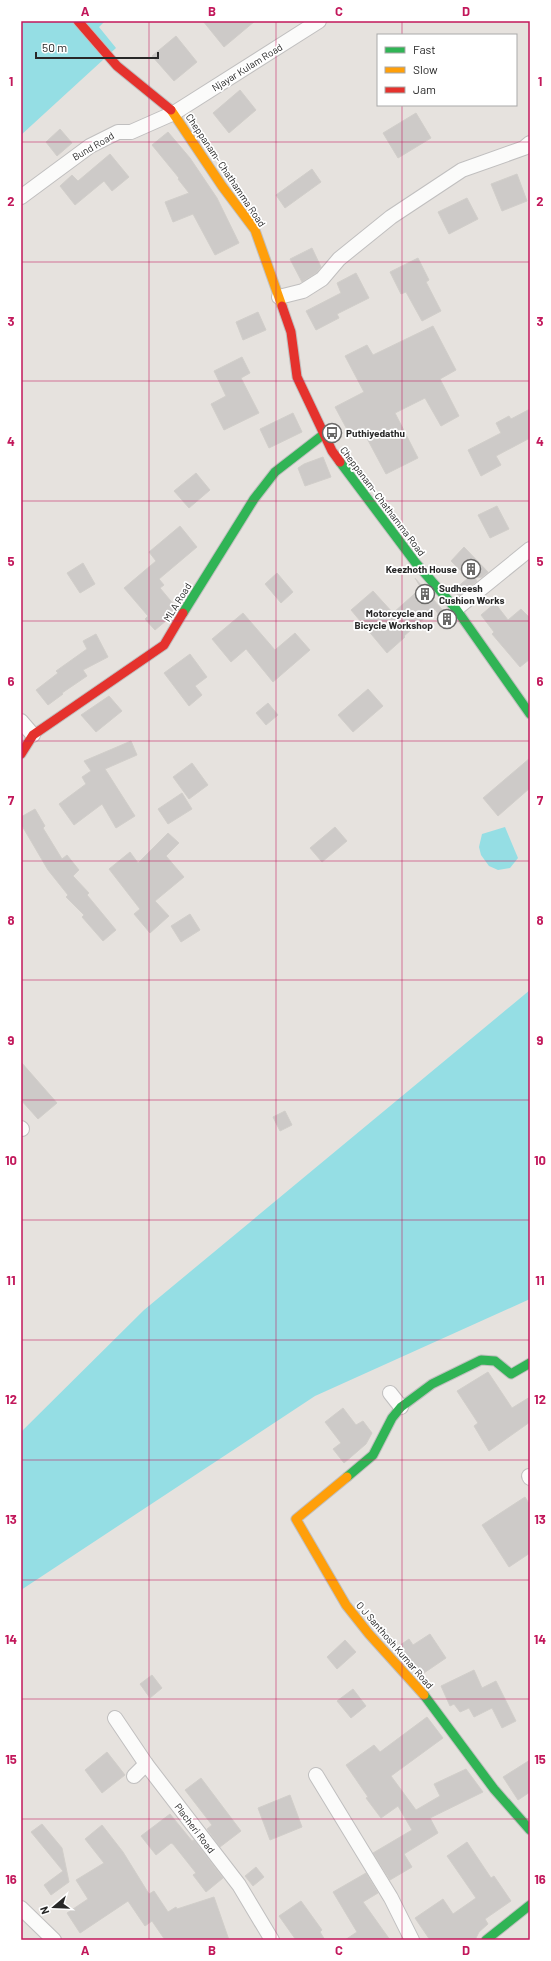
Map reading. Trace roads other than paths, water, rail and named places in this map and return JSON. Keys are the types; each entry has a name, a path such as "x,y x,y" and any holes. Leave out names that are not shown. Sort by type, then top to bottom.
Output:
{"street":[{"name":"Cheppanam- Chathamma Road","path":"78,21 117,66 174,112 222,186 255,230 291,332 297,377 332,451 415,562 456,609 530,714"},
{"name":"Njayar Kulam Road","path":"174,112 319,21"},
{"name":"Bund Road","path":"21,197 90,146 118,132 131,132 174,112"},
{"path":"279,297 303,291 322,279 339,259 391,217 462,170 524,148 530,143"},
{"name":"MLA Road","path":"21,754 33,735 164,645 254,499 275,472 324,434"},
{"path":"456,609 530,549"},
{"path":"21,721 33,735"},
{"name":"O J Santhosh Kumar Road","path":"530,1363 511,1374 495,1361 481,1360 439,1380 401,1407 392,1418 373,1455 296,1520 346,1605 369,1634 427,1699 494,1789 530,1830"},
{"path":"390,1393 401,1407"},
{"name":"Placheri Road","path":"115,1718 146,1764 239,1885 272,1940"},
{"path":"134,1776 146,1764"},
{"path":"316,1775 391,1898 412,1940"},
{"path":"486,1940 530,1905"},
{"path":"21,1908 54,1940"}],"water":[{"path":"21,21 105,21 99,27 116,48 21,135"},
{"path":"505,827 518,858 510,868 498,870 489,866 481,855 479,847 482,834"},
{"path":"530,990 530,1299 315,1396 21,1590 21,1432 144,1310"}],"place":[{"name":"Puthiyedathu","path":"332,433"},
{"name":"Keezhoth House","path":"471,569"},
{"name":"Sudheesh Cushion Works","path":"425,594"},
{"name":"Motorcycle and Bicycle Workshop","path":"447,619"}]}
